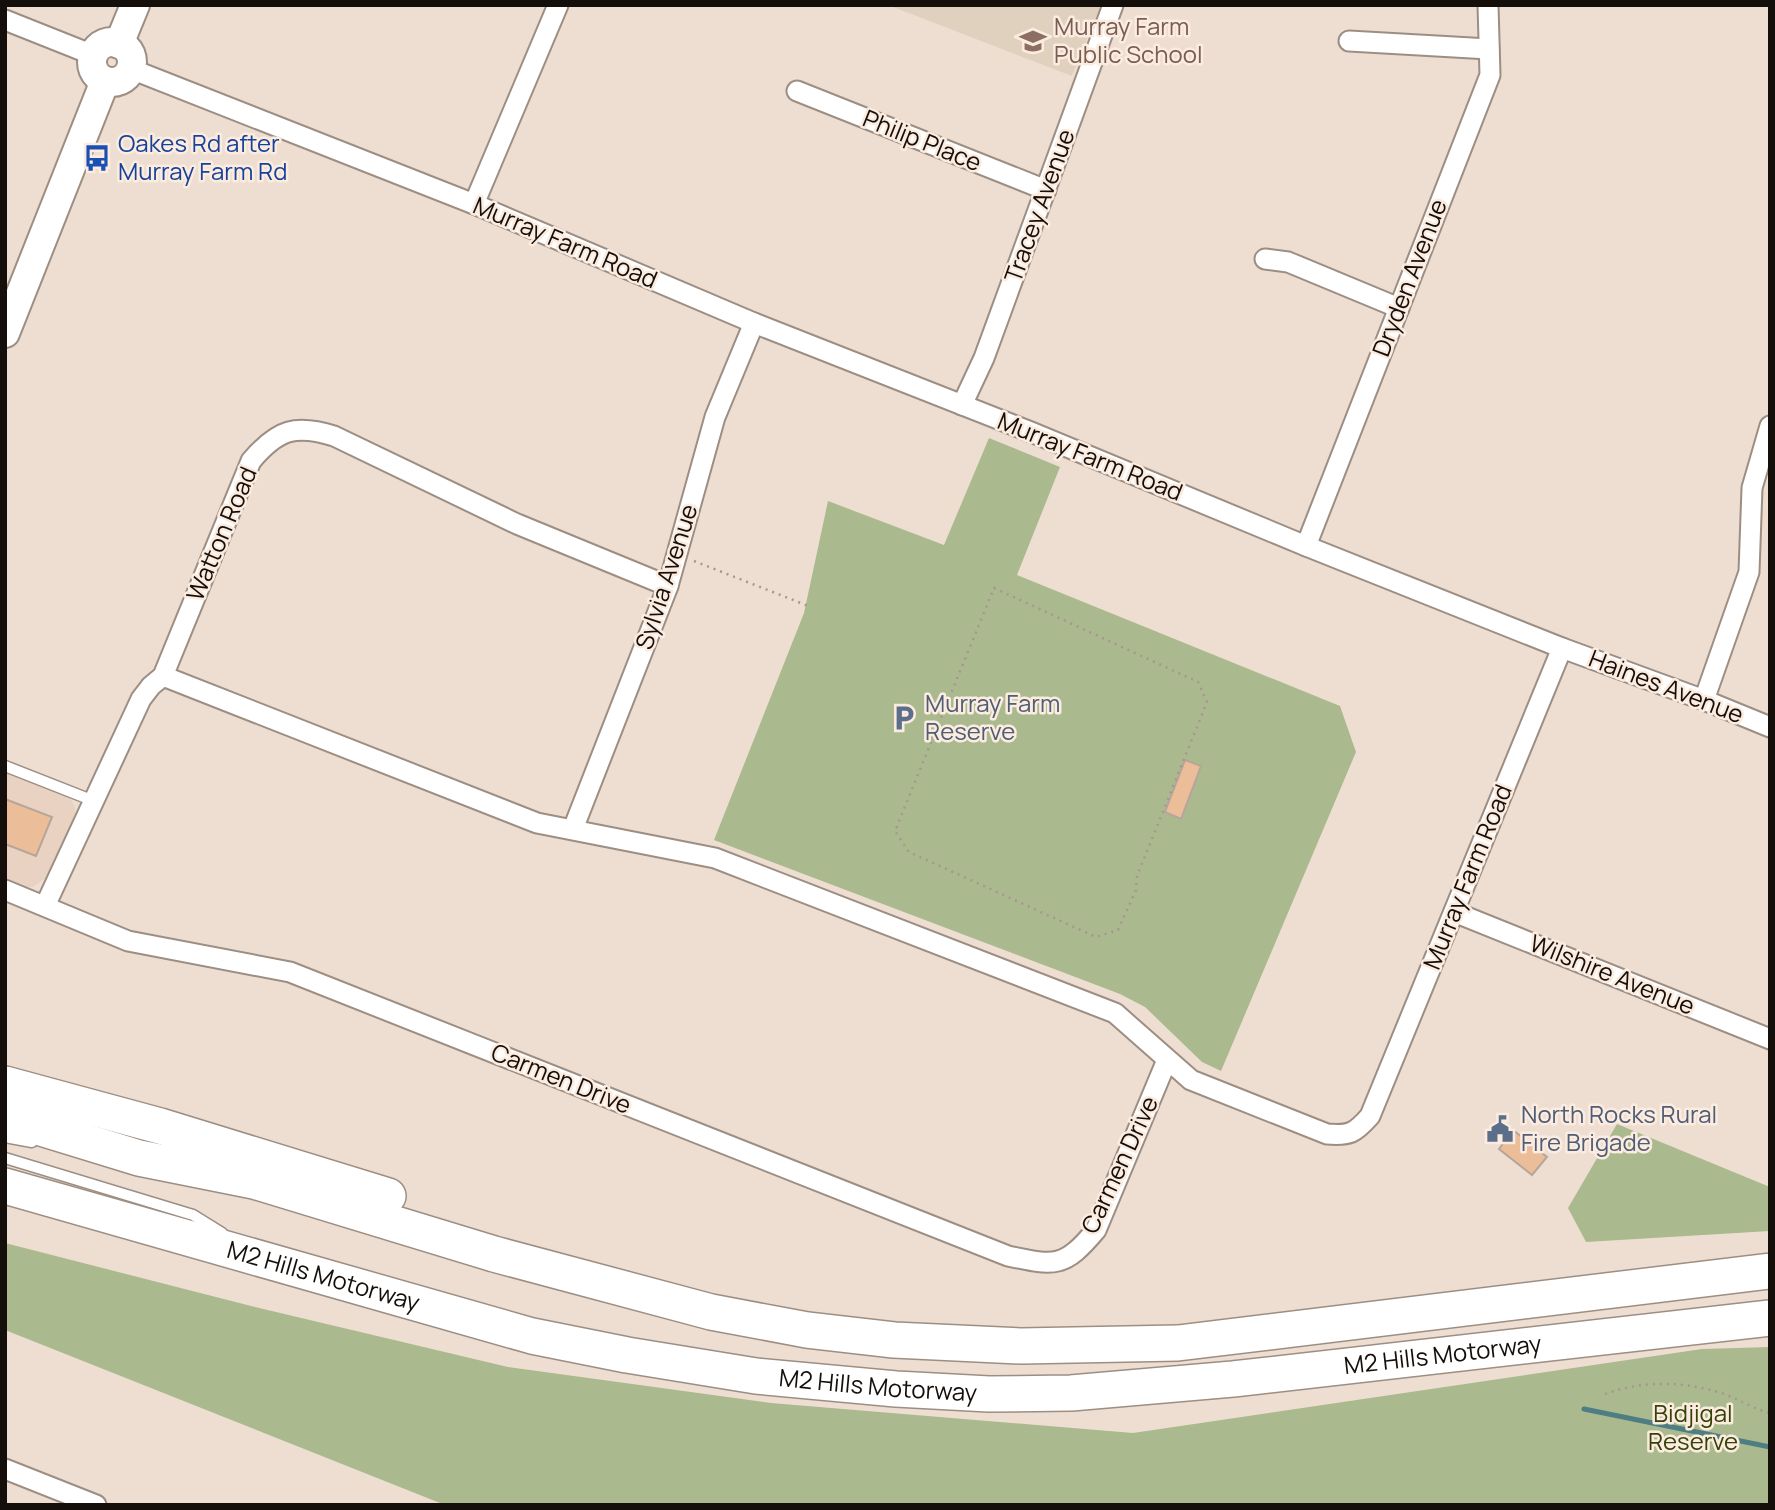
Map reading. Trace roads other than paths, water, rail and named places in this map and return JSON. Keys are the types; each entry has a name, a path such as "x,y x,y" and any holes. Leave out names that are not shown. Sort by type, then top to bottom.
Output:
{"highway":[{"name":"M2 Hills Motorway","path":"5,1084 160,1126 496,1230 711,1312"},
{"name":"M2 Hills Motorway","path":"5,1117 139,1158 254,1181 495,1254 711,1312 807,1330 894,1340 972,1345 1091,1346 1178,1343 1770,1271"},
{"name":"M2 Hills Motorway","path":"5,1186 532,1336 756,1376 896,1389 989,1394 1071,1393 1285,1375 1770,1318"},
{"path":"5,1206 366,1305 442,1311"}],"main road":[{"path":"119,44 135,5"},
{"path":"107,43 119,44 125,47 132,57 131,69 124,79 105,82 93,68 93,55 107,43"},
{"path":"5,333 105,82"}],"street":[{"path":"474,204 558,5"},
{"name":"Tracey Avenue","path":"962,405 984,358 1113,5"},
{"name":"Dryden Avenue","path":"1306,545 1490,75 1488,5"},
{"path":"5,20 93,55"},
{"path":"1349,41 1489,49"},
{"name":"Murray Farm Road","path":"131,69 474,204 754,323 1562,648 1370,1116 1357,1131 1344,1135 1327,1134 1191,1080 1167,1060"},
{"name":"Philip Place","path":"797,92 1046,190"},
{"path":"1265,259 1288,262 1399,308"},
{"name":"Sylvia Avenue","path":"573,829 668,586 715,416 754,323"},
{"name":"Watton Road","path":"45,906 141,699 163,676 251,461 263,447 283,434 310,428 334,436 517,524 668,586"},
{"path":"1704,700 1749,572 1752,488 1769,430"},
{"name":"Haines Avenue","path":"1562,648 1770,727"},
{"path":"163,676 537,823 715,858 741,867 1115,1013 1167,1060"},
{"name":"Carmen Drive","path":"5,890 128,941 290,972 1008,1256 1035,1262 1062,1262 1081,1248 1096,1230 1167,1060"},
{"name":"Wilshire Avenue","path":"1454,912 1770,1038"},
{"path":"5,1469 96,1505"}],"lane":[{"path":"5,766 94,801"},
{"path":"5,1138 37,1143"},
{"path":"77,1150 254,1181"},
{"path":"5,1158 193,1215 261,1258"}],"waterway":[{"path":"1584,1409 1770,1447"}],"place":[{"name":"Murray Farm Public School","path":"1033,41"},
{"name":"Oakes Rd after Murray Farm Rd","path":"97,158"},
{"name":"Murray Farm Reserve","path":"904,718"},
{"name":"North Rocks Rural Fire Brigade","path":"1500,1129"}],"park label":[{"name":"Bidjigal Reserve","path":"1693,1428"}]}
